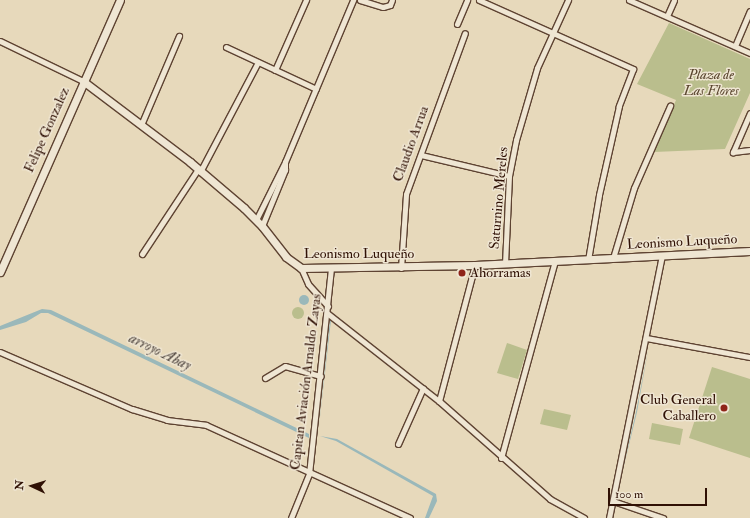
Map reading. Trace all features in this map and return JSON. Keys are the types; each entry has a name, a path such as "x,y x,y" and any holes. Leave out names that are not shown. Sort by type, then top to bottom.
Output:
{"street":[{"name":"Felipe Gonzalez","path":"0,272 120,0"},
{"path":"275,70 306,0"},
{"path":"256,220 285,162 352,0"},
{"path":"360,0 384,7 391,2"},
{"path":"457,24 467,0"},
{"path":"479,0 633,69 619,106 599,195 588,260"},
{"name":"Saturnino Mereles","path":"505,264 509,176 526,102 552,32 568,0"},
{"path":"629,0 750,53"},
{"path":"667,16 674,0"},
{"path":"735,46 750,11"},
{"name":"Claudio Arrua","path":"401,268 406,194 465,33"},
{"path":"140,125 179,36"},
{"name":"Leonismo Luqueño","path":"0,41 83,81 199,170 256,220 286,257 300,268 331,269 475,266 750,251"},
{"path":"226,47 316,89"},
{"path":"142,254 199,170 258,62"},
{"path":"613,258 632,194 670,106"},
{"path":"750,112 733,152 750,150"},
{"path":"421,155 509,176"},
{"path":"262,226 285,170 285,162"},
{"path":"609,518 662,256"},
{"path":"501,458 555,261"},
{"path":"439,401 475,266"},
{"path":"300,268 308,284 328,306"},
{"name":"Capitan Aviación Arnaldo Zayas","path":"291,518 309,474 331,269"},
{"path":"327,313 439,401 501,458 550,499 584,518"},
{"path":"646,338 750,357"},
{"path":"0,352 132,409 167,420 206,425 309,474 410,518"},
{"path":"265,378 285,366 320,376"},
{"path":"398,444 423,388"},
{"path":"613,501 663,518"}],"green space":[{"name":"Plaza de Las Flores","path":"669,23 750,59 750,93 725,149 654,152 676,100 637,84"},
{"path":"300,307 303,308 303,318 296,319 293,318 292,311 293,308"},
{"path":"507,343 527,350 518,379 497,373"},
{"name":"Club General Caballero","path":"712,367 750,379 750,458 689,438"},
{"path":"544,409 571,415 567,430 540,424"},
{"path":"652,423 683,429 680,445 649,439"}],"water":[{"path":"304,295 309,300 304,305 299,300"},
{"path":"42,309 51,310 309,434 309,438 48,313 41,313 26,322 0,330 0,326"},
{"path":"330,320 331,320 318,434"},
{"path":"649,345 637,412 616,498 636,412"},
{"path":"320,436 337,439 436,494 437,501 429,518 425,518 433,496 336,441"}],"place":[{"name":"Ahorramas","path":"462,273"},
{"name":"Club General Caballero","path":"724,408"}],"water label":[{"name":"arroyo Abay","path":"160,352"}]}
